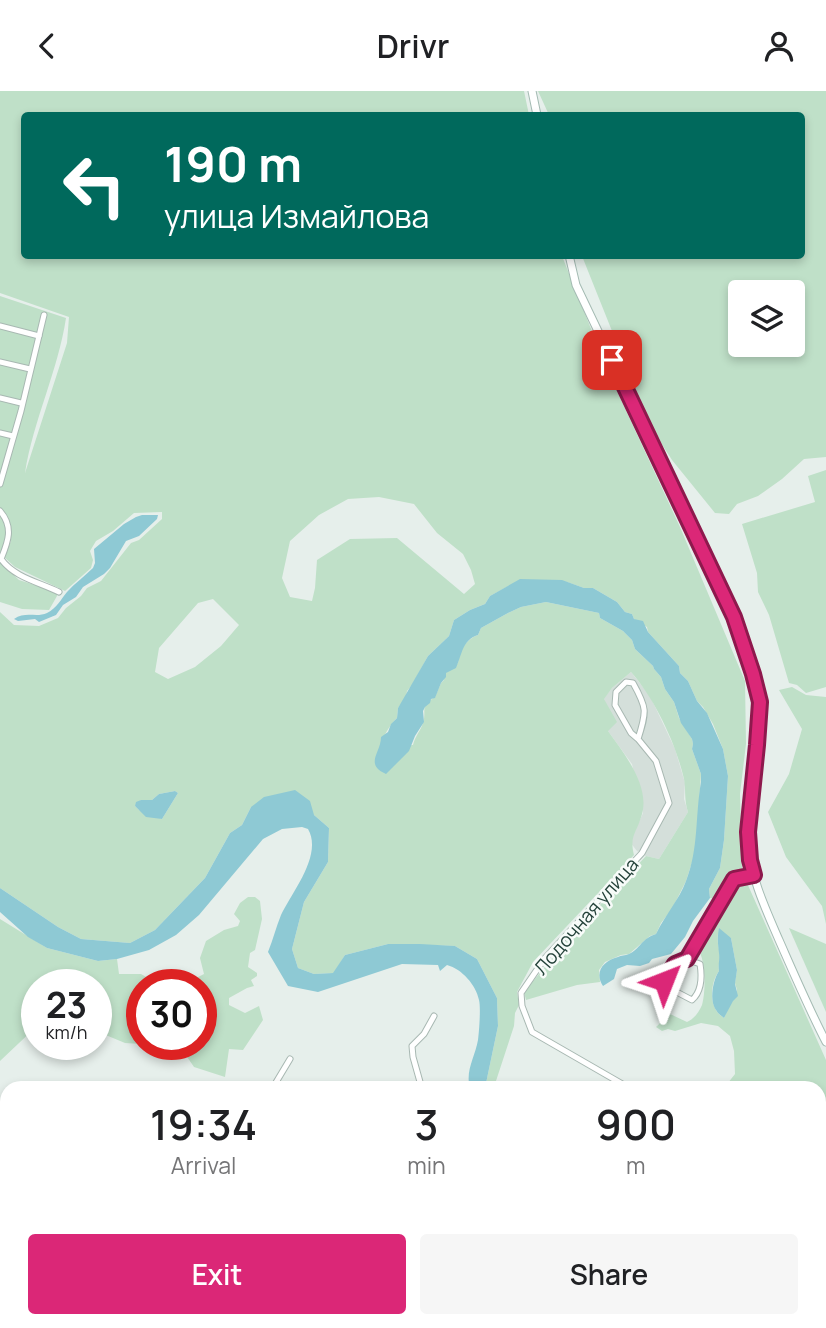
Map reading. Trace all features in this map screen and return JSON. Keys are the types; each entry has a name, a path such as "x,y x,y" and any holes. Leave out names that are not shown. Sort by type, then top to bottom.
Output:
{"main road":[{"path":"532,91 536,112"},
{"path":"570,259 576,285 734,617 753,674 760,702 748,832 749,852 754,875 770,918 826,1042"}],"street":[{"path":"0,484 44,315"},
{"path":"0,326 39,336"},
{"path":"0,362 30,369"},
{"path":"0,398 22,403"},
{"path":"0,433 13,436"},
{"path":"0,511 5,516 10,538 1,559 22,577 60,592"},
{"name":"Лодочная улица","path":"617,1081 532,1032 522,1006 521,993 545,958 642,852 669,803 656,761 631,733 615,705 616,692 626,682 633,683 644,703 644,720 638,739"},
{"path":"687,959 700,964 702,976 697,996 692,1000 667,987 664,981 675,964 687,959 734,879 754,875"},
{"path":"420,1081 412,1046 424,1034 434,1016"},
{"path":"277,1081 290,1059"}],"shaded area":[{"path":"631,672 650,696 675,749 685,783 684,799 688,812 659,859 637,851 630,842 643,813 632,764 608,731 604,698"}],"green space":[{"path":"0,91 524,91 528,112 21,112 21,259 563,259 609,374 680,527 745,681 746,744 740,794 742,868 717,899 710,898 709,889 720,868 724,840 728,776 723,749 713,724 697,701 688,681 680,673 679,666 648,632 647,627 634,619 632,614 625,612 617,602 593,588 550,580 520,580 490,596 485,604 454,620 449,636 428,656 407,691 398,708 397,718 380,747 413,745 423,723 425,706 435,697 445,673 458,663 464,646 478,635 481,628 521,607 546,602 599,613 600,618 623,631 632,640 635,649 661,677 674,702 679,718 692,739 692,749 701,774 695,853 686,881 656,934 629,954 605,962 599,970 600,982 577,985 526,1000 524,992 569,938 646,856 659,859 688,812 680,765 656,708 631,672 612,688 604,699 617,722 608,731 634,770 642,792 642,814 633,838 634,855 533,962 517,992 519,1005 496,1081 486,1081 498,1026 497,998 477,959 455,946 388,944 345,955 334,973 314,974 298,968 292,949 304,902 328,862 329,828 314,815 251,807 242,825 230,833 205,878 155,930 130,943 81,939 0,888 0,612 14,625 39,626 58,618 87,588 101,581 131,543 139,540 162,519 162,512 134,513 96,541 90,551 93,560 91,568 65,591 15,567 4,557 11,541 10,532 0,558 0,296 66,318 25,473 67,343 69,317 0,293","holes":["379,497 414,504 437,533 463,554 475,584 464,594 397,538 350,539 317,560 312,601 290,597 282,578 290,541 319,515 348,499","213,599 239,625 221,646 195,667 168,679 155,672 159,648 198,603","175,791 178,793 162,819 135,806 141,800 152,800 159,794"]},
{"path":"538,91 826,91 826,457 804,459 758,496 737,504 729,514 715,513 672,460 650,426 583,259 805,259 805,112 548,112"},
{"path":"826,470 826,687 806,693 797,685 789,683 769,615 758,592 757,573 742,524 815,502 808,476"},
{"path":"0,562 19,580 57,592 49,610 22,609 0,602"},
{"path":"792,687 806,695 826,697 826,924 822,906 786,857 768,812 789,774 802,729 779,690"},
{"path":"747,883 826,1060 826,1081 730,1081 735,1074 734,1051 730,1036 718,1026 701,1023 675,1031 662,1031 656,1027 670,1014 687,1022 701,1008 704,975 697,948 733,885","holes":["718,934 731,938 737,970 737,990 724,1018 714,1006 712,990 719,971"]},
{"path":"248,897 255,897 260,901 262,919 248,967 257,973 257,976 251,980 254,986 229,998 229,1005 245,1013 259,1006 263,1020 243,1050 229,1049 225,1077 194,1067 189,1060 217,1060 217,969 203,969 200,958 206,941 224,930 238,926 240,921 234,914 240,903"},
{"path":"0,919 47,948 98,961 117,959 119,974 126,974 126,1043 112,1038 112,969 21,969 21,1041 0,1061"},
{"path":"789,928 826,944 826,1012"}],"water":[{"path":"142,515 158,515 139,536 126,541 104,574 83,587 56,615 39,622 35,619 14,619 22,615 47,613 54,609 70,589 93,568 94,549 124,524"},
{"path":"520,579 562,580 584,588 593,588 617,602 625,612 632,614 634,619 643,621 648,632 679,666 680,673 688,681 697,701 707,713 723,749 728,776 724,840 720,868 709,889 710,898 671,954 652,959 640,966 627,965 617,969 614,979 603,986 599,976 604,964 628,955 656,934 683,888 693,856 701,782 692,739 681,723 674,702 661,677 635,649 632,640 623,631 600,618 599,613 546,602 521,607 508,613 481,628 478,635 466,644 456,668 446,673 435,698 425,707 424,722 409,751 386,774 379,770 375,762 381,737 388,732 397,718 398,708 428,656 449,636 454,620 485,604 490,596"},
{"path":"295,790 310,801 314,815 329,828 328,862 304,902 292,949 298,968 314,974 333,973 345,955 388,944 455,946 477,959 497,998 498,1026 486,1081 469,1081 478,1040 479,1000 468,978 453,967 447,965 440,971 438,965 402,964 318,992 288,986 268,952 281,915 309,862 312,839 308,829 282,829 263,839 199,915 176,935 149,950 117,959 98,961 47,948 28,937 0,912 0,888 81,939 130,943 155,930 205,878 230,833 242,825 251,807 264,797"},
{"path":"175,791 178,793 162,819 146,817 135,806 136,802 141,800 152,800 159,794"},
{"path":"719,928 731,938 737,970 735,984 738,996 724,1018 716,1010 712,996 719,971"}],"route":[{"path":"612,360 734,617 760,702 748,832 754,875 734,879 687,959 675,964 664,981"}]}
